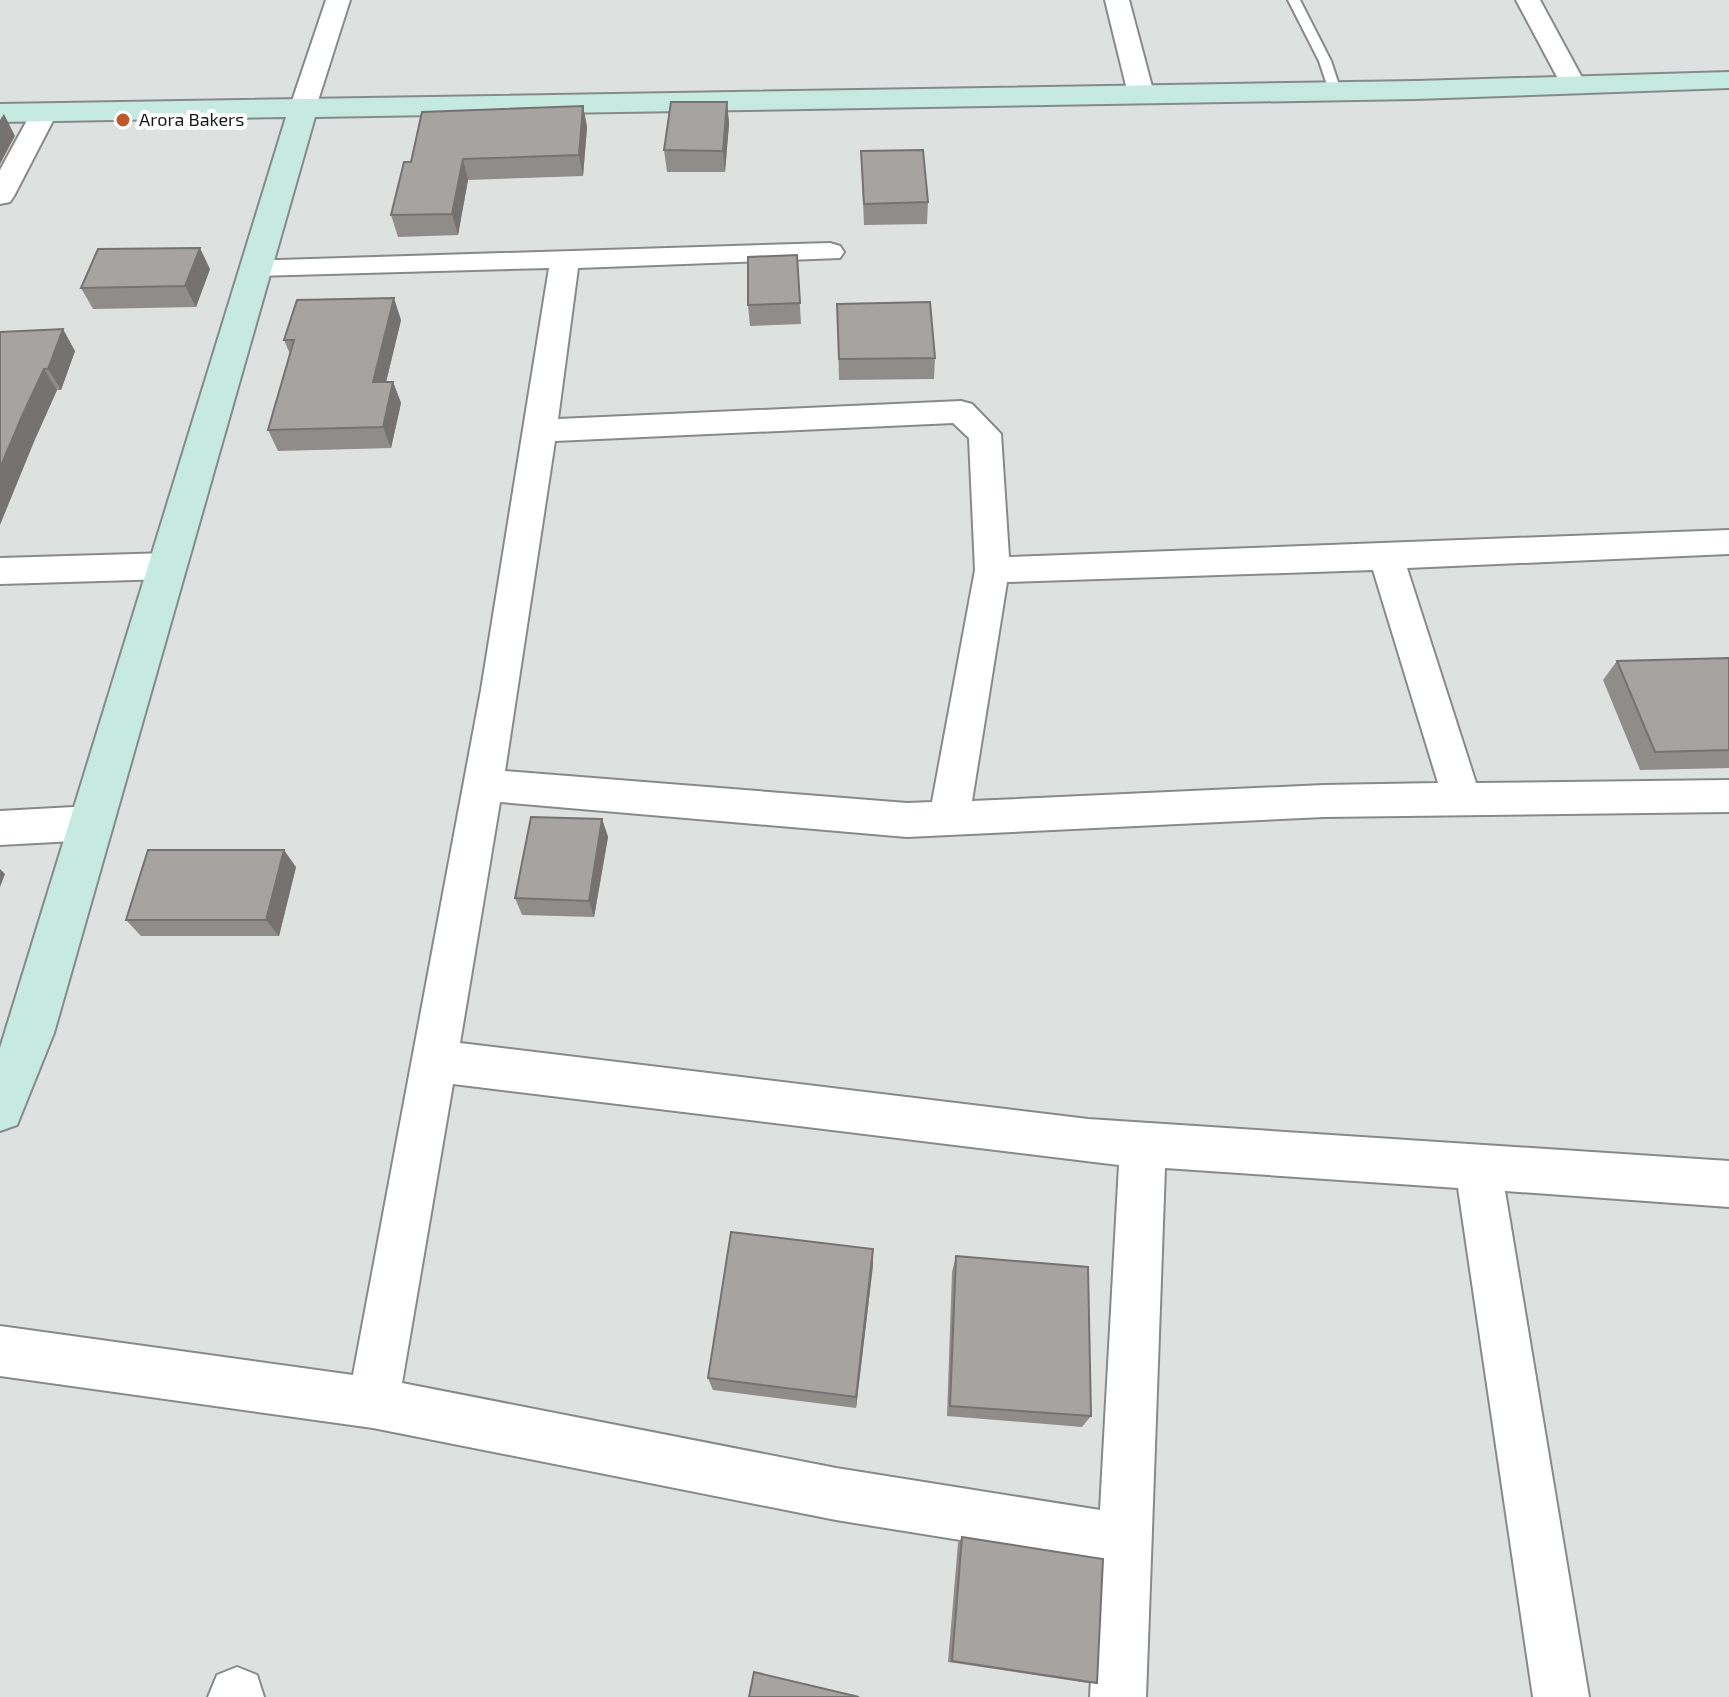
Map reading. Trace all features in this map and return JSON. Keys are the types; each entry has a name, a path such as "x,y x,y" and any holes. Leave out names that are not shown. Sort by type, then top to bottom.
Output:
{"street":[{"path":"0,1108 30,1033 303,107 338,0"},
{"path":"1117,0 1141,94"},
{"path":"1528,0 1573,85"},
{"path":"0,113 1335,91 1729,80"},
{"path":"0,196 44,113"},
{"path":"256,267 830,252"},
{"path":"373,1403 484,785 541,431 565,259"},
{"path":"541,431 961,412 985,434 992,570 949,818"},
{"path":"992,570 1729,542"},
{"path":"1386,557 1462,799"},
{"path":"0,571 168,566"},
{"path":"484,785 907,820 1324,801 1729,796"},
{"path":"0,828 92,823"},
{"path":"435,1061 1073,1139 1729,1184"},
{"path":"1118,1697 1143,1144"},
{"path":"1478,1167 1561,1697"},
{"path":"0,1351 373,1403 836,1494 1125,1540"}],"lane":[{"path":"1294,0 1325,61 1335,91"}],"building":[{"path":"671,102 727,102 723,151 664,150"},
{"path":"583,106 579,155 463,159 452,214 391,215 404,162 411,162 422,112"},
{"path":"923,150 928,202 864,204 861,151"},
{"path":"200,248 185,286 81,288 98,249"},
{"path":"797,255 800,303 748,305 748,257"},
{"path":"394,298 373,382 393,382 383,427 268,430 294,340 284,340 297,300"},
{"path":"930,302 935,358 839,359 837,304"},
{"path":"63,329 48,369 44,369 0,468 0,332"},
{"path":"1729,658 1729,750 1655,752 1617,661"},
{"path":"531,817 602,819 589,901 515,898"},
{"path":"148,850 284,850 266,920 126,920"},
{"path":"731,1232 873,1249 856,1397 708,1378"},
{"path":"956,1256 1088,1267 1091,1416 950,1406"},
{"path":"962,1537 1103,1559 1097,1683 952,1661"},
{"path":"754,1672 859,1697 749,1697"}],"place":[{"name":"Arora Bakers","path":"123,120"}]}
